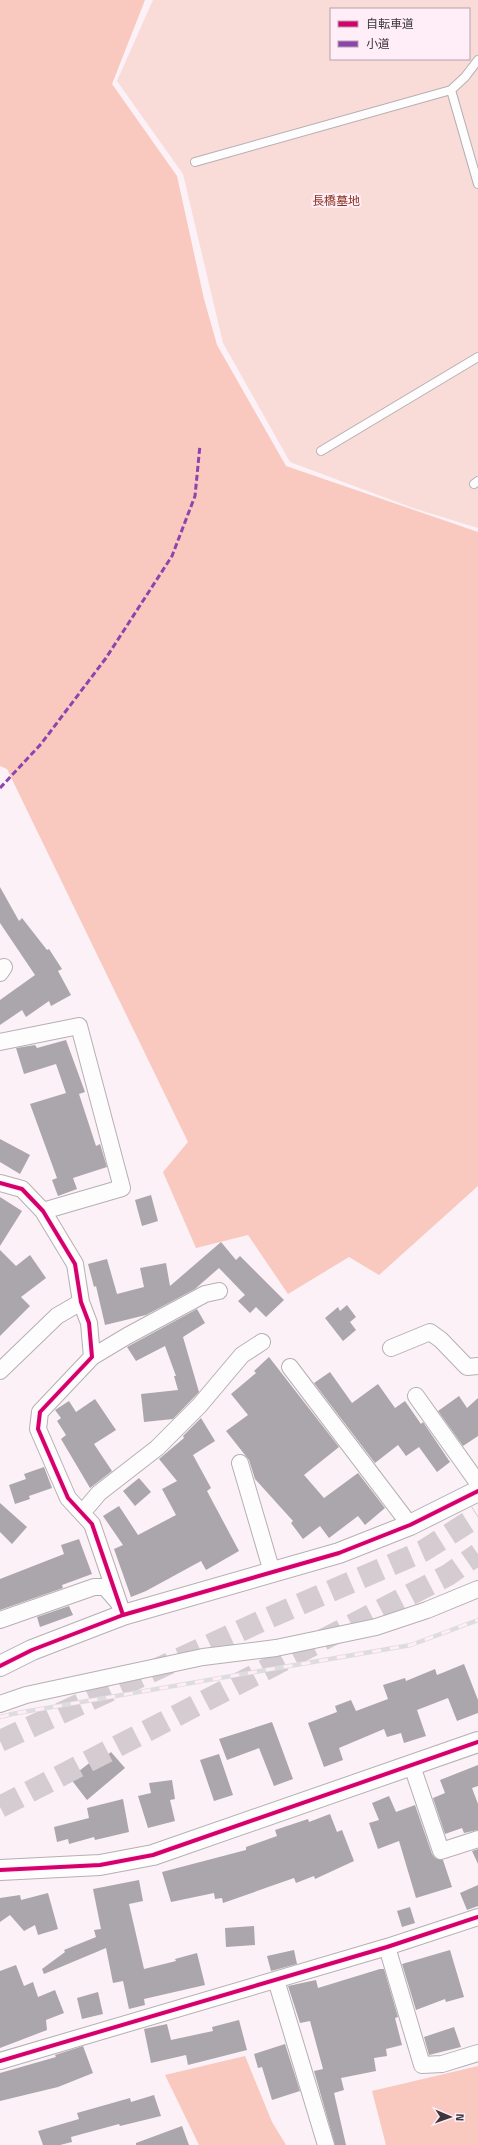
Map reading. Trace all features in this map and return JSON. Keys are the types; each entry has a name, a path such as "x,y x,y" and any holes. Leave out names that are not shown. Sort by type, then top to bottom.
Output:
{"street":[{"path":"0,1042 79,1026 122,1188 42,1211"},
{"path":"0,1183 22,1189 42,1211 75,1264 81,1302 89,1323 92,1357"},
{"path":"122,1610 92,1524 68,1498 38,1429 40,1412 92,1357 127,1336 205,1294 219,1291"},
{"path":"0,1371 57,1316 81,1302"},
{"path":"391,1348 430,1332 441,1340 467,1367 478,1366"},
{"path":"82,1513 99,1494 156,1448 199,1406 242,1355 262,1342"},
{"path":"290,1367 410,1525"},
{"path":"416,1396 478,1483"},
{"path":"240,1463 272,1572"},
{"path":"0,1666 122,1610 272,1572 339,1553 410,1525 478,1491"},
{"path":"0,1620 94,1587 104,1587 122,1610"},
{"path":"0,1704 47,1690 203,1656 276,1648 376,1628 427,1610 478,1589"},
{"path":"0,1870 100,1865 153,1855 478,1742"},
{"path":"412,1766 441,1851 478,1839"},
{"path":"0,2061 276,1980 478,1917"},
{"path":"388,1946 422,2065 442,2064 478,2053"},
{"path":"276,1980 326,2145"}],"lane":[{"path":"195,162 450,90 465,77 478,60"},
{"path":"450,90 478,184"},
{"path":"322,451 478,357"}],"green space":[{"name":"長橋墓地","path":"153,0 478,0 478,528 413,508 290,462 223,343 183,174 117,81"}],"shaded area":[{"path":"0,0 145,0 112,84 177,176 204,299 217,345 286,466 478,532 478,1186 379,1275 349,1257 288,1294 248,1235 196,1248 163,1172 188,1142 7,769 0,766"},
{"path":"245,2056 272,2122 286,2145 199,2145 165,2075"},
{"path":"478,2066 478,2145 386,2145 372,2091"}],"building":[{"path":"0,887 19,921 22,918 47,950 49,949 62,969 58,971 71,995 51,1006 49,1001 26,1017 22,1010 0,1025 0,1000 35,975 0,923"},
{"path":"66,1040 85,1092 79,1094 96,1146 100,1144 107,1167 73,1178 77,1189 58,1196 52,1180 57,1178 30,1104 66,1093 56,1064 24,1074 16,1048 35,1045 37,1048"},
{"path":"0,1139 30,1155 20,1174 0,1162"},
{"path":"151,1195 158,1221 142,1226 135,1200"},
{"path":"0,1197 22,1211 0,1246"},
{"path":"221,1242 236,1260 240,1256 284,1300 266,1317 256,1307 250,1313 238,1301 245,1295 219,1268 195,1289 146,1315 105,1325 96,1286 94,1287 88,1264 107,1259 117,1294 144,1287 140,1268 166,1263 170,1286"},
{"path":"0,1250 16,1266 30,1255 46,1278 21,1297 30,1306 0,1336"},
{"path":"347,1305 356,1317 350,1322 356,1330 343,1341 325,1318 338,1307 340,1311"},
{"path":"197,1309 205,1323 183,1337 199,1392 173,1419 144,1422 141,1394 178,1390 174,1376 176,1376 165,1346 136,1361 127,1347"},
{"path":"269,1357 339,1447 304,1475 324,1498 358,1473 385,1508 365,1525 358,1516 329,1538 320,1526 303,1539 291,1523 293,1521 255,1479 249,1460 226,1431 248,1415 231,1394 256,1373 254,1371"},
{"path":"330,1372 352,1403 378,1384 395,1408 405,1401 421,1424 423,1422 450,1462 437,1472 419,1447 406,1456 398,1445 375,1463 314,1383"},
{"path":"459,1396 467,1408 478,1398 478,1436 463,1446 438,1411"},
{"path":"95,1399 116,1430 94,1444 112,1471 90,1488 61,1439 66,1435 57,1421 61,1418 55,1410 69,1401 76,1412"},
{"path":"201,1418 215,1441 193,1455 211,1488 207,1491 239,1551 206,1570 201,1561 146,1591 131,1597 114,1549 123,1545 103,1516 119,1506 138,1535 176,1515 162,1489 177,1481 159,1459 184,1438 183,1436"},
{"path":"44,1467 52,1488 29,1496 30,1499 15,1504 9,1485 26,1479 24,1474"},
{"path":"139,1478 151,1492 135,1506 123,1491"},
{"path":"0,1503 27,1527 12,1544 0,1532"},
{"path":"79,1539 92,1574 62,1585 63,1588 0,1610 0,1579 64,1554 61,1545"},
{"path":"69,1606 73,1615 40,1627 37,1617"},
{"path":"464,1664 478,1700 478,1713 457,1721 448,1698 417,1710 426,1736 404,1743 401,1733 387,1737 384,1729 339,1748 343,1760 324,1767 308,1723 337,1712 335,1706 351,1700 356,1711 388,1699 383,1685 405,1678 406,1681 435,1669 437,1675"},
{"path":"272,1722 293,1779 274,1786 259,1748 227,1760 219,1739"},
{"path":"111,1752 125,1768 87,1800 70,1778 101,1754 104,1758"},
{"path":"219,1754 233,1795 214,1801 200,1760"},
{"path":"478,1765 478,1786 472,1788 478,1804 478,1830 464,1833 462,1828 445,1834 433,1798 445,1793 440,1780"},
{"path":"172,1780 175,1799 170,1800 175,1821 148,1828 138,1796 151,1793 149,1783"},
{"path":"389,1796 396,1812 415,1805 432,1854 435,1858 443,1860 452,1887 416,1898 399,1841 378,1849 369,1823 379,1820 372,1803"},
{"path":"123,1799 129,1832 95,1840 94,1837 69,1844 68,1839 57,1842 54,1827 89,1818 87,1808"},
{"path":"330,1814 337,1832 342,1830 354,1861 315,1879 314,1876 296,1883 294,1878 223,1903 222,1898 215,1899 214,1893 171,1902 162,1872 246,1850 246,1847 277,1836 275,1830 308,1819 309,1822"},
{"path":"478,1849 478,1864 472,1851"},
{"path":"139,1880 143,1901 129,1904 144,1969 176,1961 175,1959 197,1953 205,1985 144,1999 145,2005 129,2009 123,1981 113,1983 106,1948 44,1974 42,1969 65,1952 64,1950 96,1937 94,1930 101,1929 93,1889"},
{"path":"478,1885 478,1906 467,1910 460,1893"},
{"path":"48,1893 58,1929 38,1935 35,1925 24,1931 10,1915 0,1922 0,1898 20,1895 21,1900"},
{"path":"410,1907 415,1923 402,1927 397,1911"},
{"path":"254,1926 255,1945 226,1947 225,1928"},
{"path":"294,1950 297,1964 271,1971 267,1956"},
{"path":"450,1950 464,1997 446,2002 445,1999 416,2010 402,1964"},
{"path":"16,1965 24,1986 33,1982 38,1997 55,1990 64,2013 46,2020 47,2030 0,2048 0,1971"},
{"path":"384,1969 398,2017 395,2018 402,2045 386,2049 387,2056 374,2058 376,2071 341,2078 344,2090 334,2093 346,2145 335,2145 314,2071 323,2069 310,2021 300,2023 288,1986 316,1980 318,1988"},
{"path":"98,1992 103,2014 82,2019 77,1998"},
{"path":"239,2020 247,2050 188,2065 186,2055 151,2063 144,2029 167,2024 171,2040 213,2031 212,2027"},
{"path":"454,2027 461,2047 429,2055 424,2037"},
{"path":"285,2044 300,2091 272,2100 262,2067 258,2068 254,2054"},
{"path":"83,2046 93,2073 58,2087 0,2101 0,2073 56,2057 55,2055"},
{"path":"154,2095 161,2116 120,2126 119,2124 71,2137 72,2142 60,2145 43,2145 38,2131 79,2119 77,2113 130,2098 131,2102"},
{"path":"182,2126 189,2145 136,2145 136,2143"}],"tunnel":[{"path":"0,1741 266,1619 423,1551 478,1516"},
{"path":"0,1807 448,1575 478,1554"}],"railway":[{"path":"0,1717 411,1645 478,1620"}],"marked path":[{"path":"0,788 41,744 106,658 172,556 195,496 200,445"}],"cycle path":[{"path":"0,1183 22,1189 43,1211 75,1264 81,1302 89,1323 92,1357 40,1412 38,1429 68,1498 92,1524 123,1615"},
{"path":"0,1666 32,1650 123,1615 339,1553 410,1525 478,1491"},
{"path":"0,1870 100,1865 153,1855 478,1742"},
{"path":"0,2061 387,1947 478,1917"}]}
